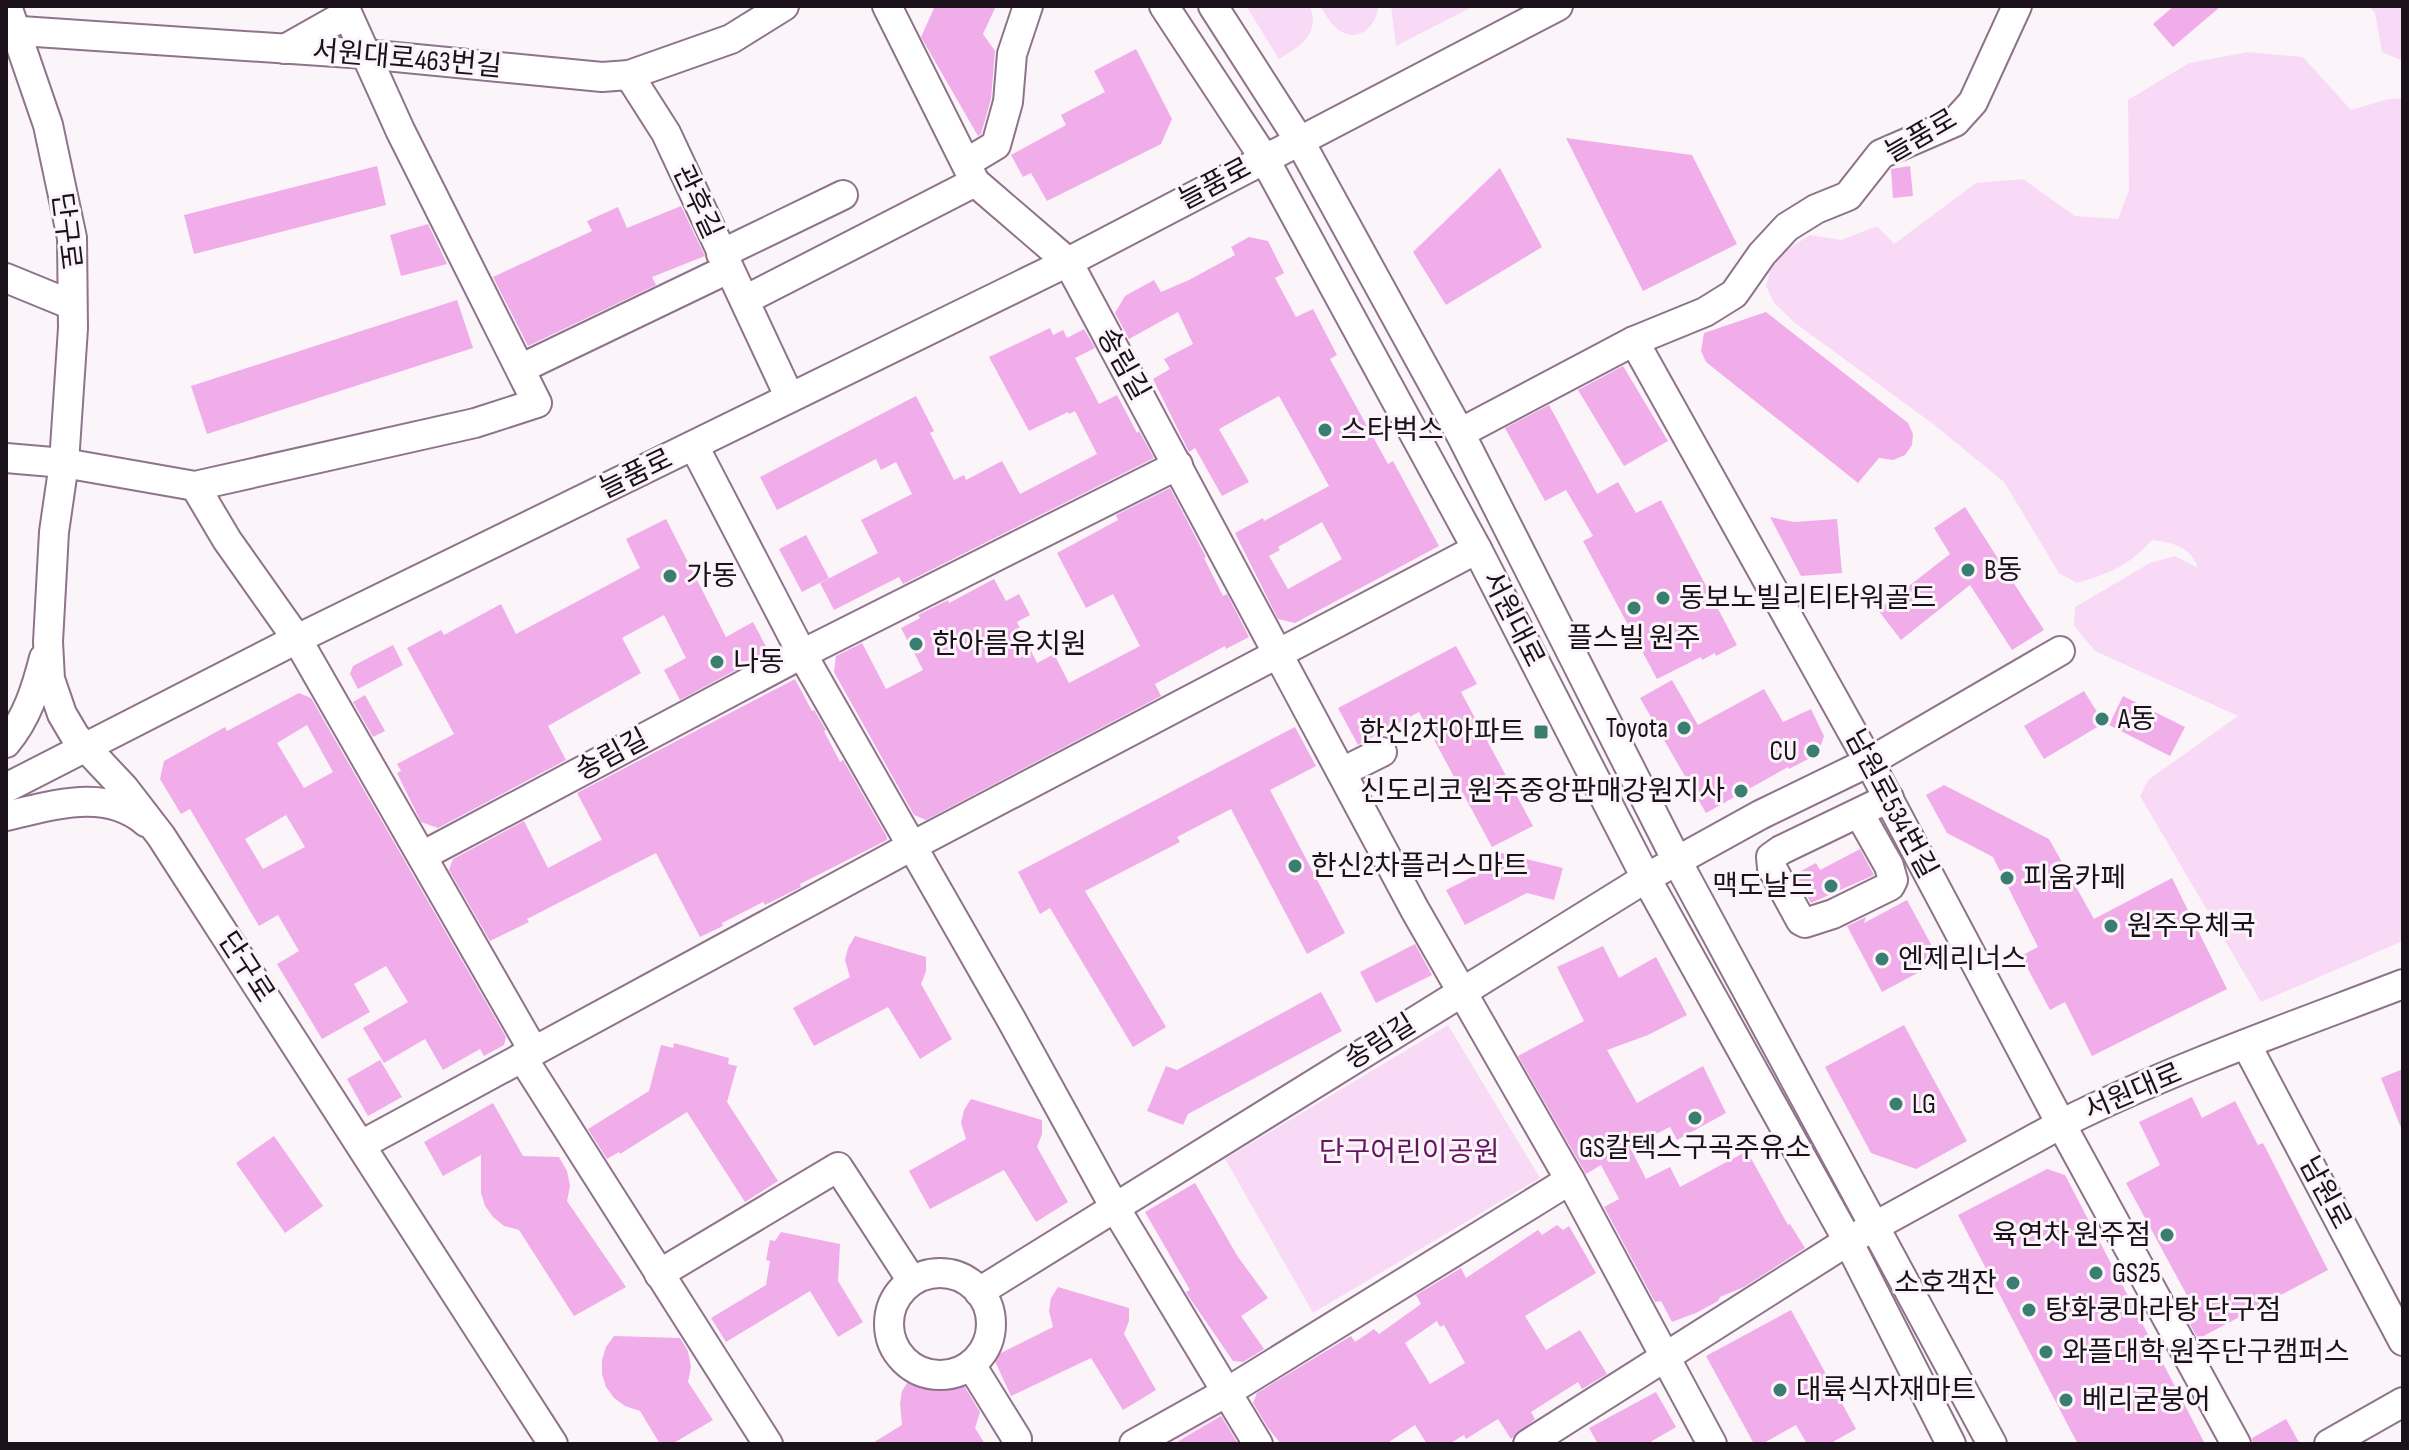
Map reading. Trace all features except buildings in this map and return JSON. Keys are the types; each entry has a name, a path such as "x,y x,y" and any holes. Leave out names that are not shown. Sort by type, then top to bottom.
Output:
{"street":[{"name":"서원대로463번길","path":"9,22 602,77 629,75 731,39 784,6"},
{"path":"887,6 970,172 1068,262"},
{"path":"745,300 970,172 996,145 1008,102 1012,54 1028,6"},
{"name":"서원대로","path":"1164,6 1264,158 1477,549 1646,878 1848,1241 1951,1444"},
{"name":"서원대로","path":"1213,6 1299,140 1460,433 1677,861 1992,1444"},
{"path":"1299,140 1558,6"},
{"name":"늘품로","path":"1634,341 1705,312 1734,294 1762,254 1787,227 1816,209 1848,196 1881,154 1955,122 1973,102 2017,6"},
{"path":"6,458 64,463 195,486 475,423 537,403 345,10 285,49"},
{"name":"단구로","path":"9,22 48,125 72,238 64,463 54,532 48,642 50,679 62,714 75,736 124,788 161,836 553,1444"},
{"name":"관후길","path":"629,75 666,133 789,396"},
{"name":"늘품로","path":"6,788 297,639 1068,262 1299,140"},
{"name":"관후길","path":"725,261 843,195"},
{"path":"522,368 725,261"},
{"name":"송림길","path":"1068,262 1460,993"},
{"path":"6,278 72,305"},
{"path":"1460,433 1634,341"},
{"name":"남원로534번길","path":"1634,341 1889,798 2061,1124 2236,1444"},
{"path":"694,446 802,654 1114,1206 1258,1444"},
{"name":"송림길","path":"422,856 802,654 1178,465"},
{"path":"195,486 227,540 297,639 422,856 528,1054 659,1274 768,1444"},
{"path":"361,1145 912,846 1477,549"},
{"path":"6,743 18,729 36,688 48,642"},
{"name":"송림길","path":"979,1292 1646,878 1760,815 1869,762 2060,651"},
{"path":"1342,772 1382,752"},
{"path":"1859,813 1893,874 1890,886 1833,914 1805,923 1801,921 1772,868 1771,857 1859,813 1889,798"},
{"path":"6,816 91,800 114,805 140,817 161,836"},
{"name":"서원대로","path":"1875,1226 2097,1106 2246,1044 2403,984"},
{"path":"1460,993 1570,1180 1712,1444"},
{"name":"남원로","path":"2246,1044 2403,1341"},
{"path":"659,1274 838,1167 912,1281"},
{"path":"1134,1444 1227,1392 1570,1180"},
{"path":"1528,1444 1875,1226"},
{"path":"931,1273 948,1273 963,1278 979,1292 986,1301 991,1318 990,1336 983,1352 971,1365 955,1373 929,1374 905,1362 889,1334 889,1317 893,1302 912,1281 931,1273"},
{"path":"971,1365 1017,1439"},
{"path":"2329,1444 2403,1402"}],"shaded area":[{"path":"1226,1406 1249,1444 1162,1444"}],"green space":[{"path":"1246,6 1310,6 1310,32 1301,44 1279,59"},
{"path":"1320,6 1378,6 1370,27 1351,35 1336,28"},
{"path":"1391,6 1474,6 1396,46"},
{"path":"2369,6 2403,6 2403,61 2382,52 2375,13"},
{"path":"2248,52 2303,57 2351,110 2403,98 2403,941 2261,1002 2140,796 2148,780 2238,716 2095,651 2074,626 2075,607 2150,563 2175,556 2198,568 2191,555 2167,542 2152,540 2127,562 2099,576 2077,583 2059,573 2004,482 1933,424 1795,323 1774,303 1766,286 1770,271 1783,252 1810,235 1841,240 1877,226 1894,244 1976,183 2023,179 2075,216 2118,219 2129,190 2128,100 2189,63"},
{"name":"단구어린이공원","path":"1448,1025 1540,1178 1313,1313 1225,1159"}],"place":[{"name":"스타벅스","path":"1325,430"},
{"name":"B동","path":"1968,570"},
{"name":"가동","path":"670,576"},
{"name":"동보노빌리티타워골드","path":"1663,598"},
{"name":"플스빌 원주","path":"1634,608"},
{"name":"한아름유치원","path":"916,644"},
{"name":"나동","path":"717,662"},
{"name":"A동","path":"2102,719"},
{"name":"Toyota","path":"1684,728"},
{"name":"한신2차아파트","path":"1541,732"},
{"name":"CU","path":"1813,751"},
{"name":"신도리코 원주중앙판매강원지사","path":"1741,791"},
{"name":"한신2차플러스마트","path":"1295,866"},
{"name":"피움카페","path":"2007,878"},
{"name":"맥도날드","path":"1831,886"},
{"name":"원주우체국","path":"2111,926"},
{"name":"엔제리너스","path":"1882,959"},
{"name":"LG","path":"1896,1104"},
{"name":"GS칼텍스구곡주유소","path":"1695,1118"},
{"name":"육연차 원주점","path":"2167,1235"},
{"name":"GS25","path":"2096,1273"},
{"name":"소호객잔","path":"2013,1283"},
{"name":"탕화쿵마라탕 단구점","path":"2029,1310"},
{"name":"와플대학 원주단구캠퍼스","path":"2046,1352"},
{"name":"대륙식자재마트","path":"1780,1390"},
{"name":"베리굳붕어","path":"2066,1400"}]}
